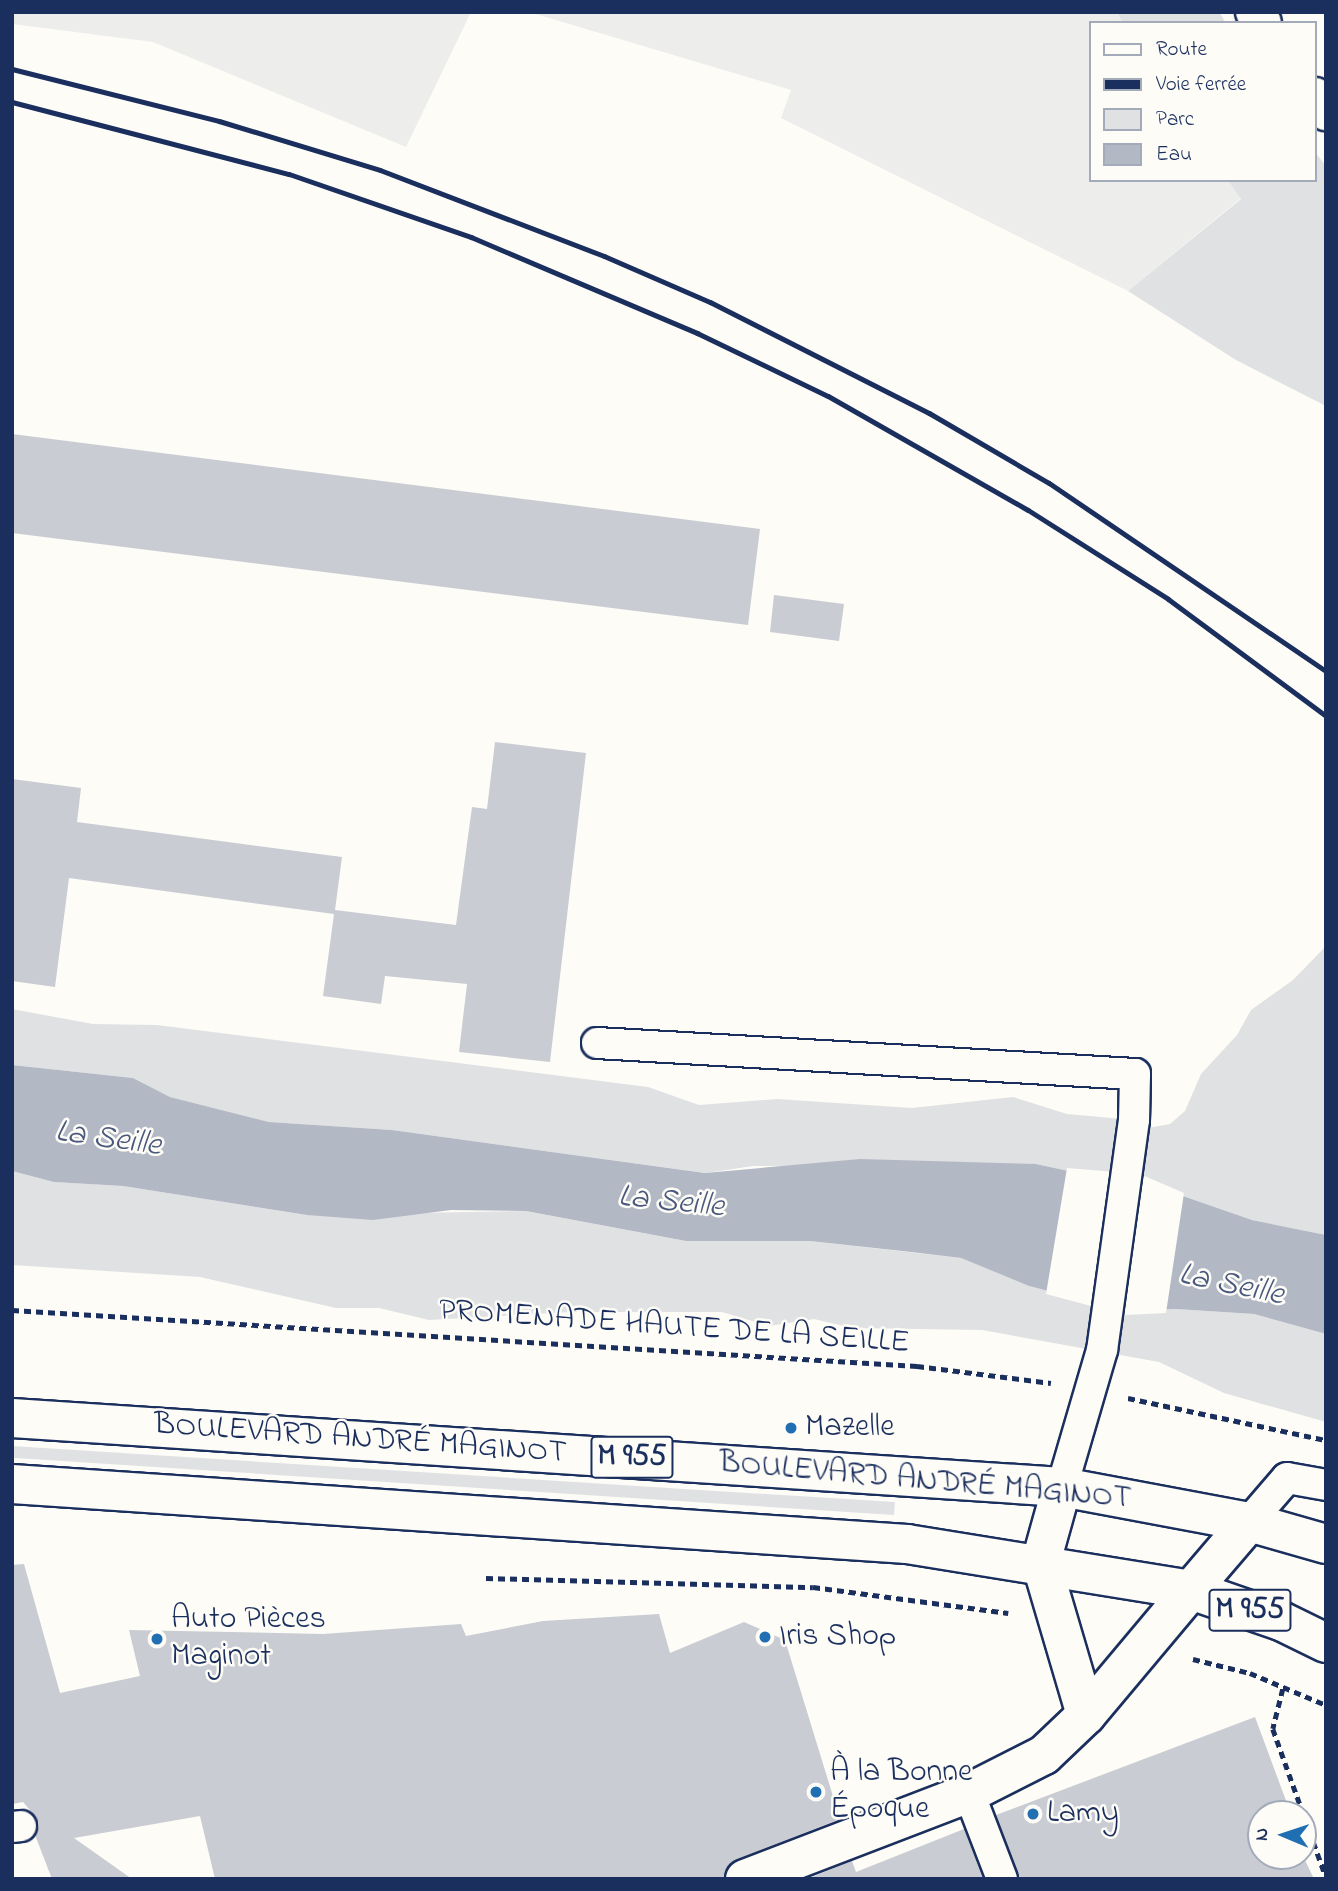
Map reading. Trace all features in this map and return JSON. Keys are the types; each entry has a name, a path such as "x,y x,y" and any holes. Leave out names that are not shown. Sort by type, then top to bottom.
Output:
{"main road":[{"name":"BOULEVARD ANDRÉ MAGINOT","path":"12,1418 1062,1488 1249,1522"},
{"name":"BOULEVARD ANDRÉ MAGINOT","path":"12,1484 761,1532 907,1544 1041,1563 1191,1590"},
{"path":"1062,1488 1041,1563 1086,1714"},
{"path":"755,1877 969,1793 1045,1755 1086,1714 1249,1522"},
{"name":"M 955","path":"1249,1522 1326,1544"},
{"name":"M 955","path":"1191,1590 1281,1621 1326,1643"}],"lane":[{"path":"597,1043 1135,1074 1134,1120 1102,1350 1062,1488"},
{"path":"1249,1522 1287,1478 1326,1485"},
{"path":"969,1793 1002,1879"}],"path":[{"name":"PROMENADE HAUTE DE LA SEILLE","path":"12,1310 917,1366 1034,1380 1252,1421 1326,1440"},
{"path":"486,1578 813,1587 992,1609 1060,1625"},
{"path":"1144,1646 1250,1673 1326,1705"},
{"path":"1283,1689 1273,1728 1326,1877"}],"shaded area":[{"path":"12,12 471,12 406,147 153,42 12,24"},
{"path":"529,12 1137,12 1142,21 1090,21 1090,182 1232,182 1241,198 1128,291 781,118 791,90"}],"green space":[{"path":"1117,12 1219,12 1225,21 1122,21"},
{"path":"1317,155 1326,166 1326,406 1236,360 1128,291 1241,199 1229,182 1317,182"},
{"path":"1326,946 1326,1235 1252,1220 1180,1195 1036,1164 753,1166 706,1173 392,1130 269,1122 170,1097 133,1078 12,1065 12,1009 93,1024 157,1025 648,1087 699,1105 777,1099 912,1108 1013,1097 1067,1114 1134,1120 1142,1129 1170,1124 1185,1111 1201,1074 1237,1035 1251,1010 1293,980"},
{"path":"12,1171 55,1182 123,1186 307,1215 526,1211 686,1241 810,1241 961,1258 1029,1286 1125,1311 1176,1309 1254,1314 1326,1334 1326,1422 1224,1393 1159,1362 982,1330 852,1328 814,1319 769,1326 722,1312 570,1312 429,1320 379,1308 336,1308 200,1277 12,1265"},
{"path":"12,1446 895,1502 894,1515 12,1458"}],"water":[{"name":"La Seille","path":"12,1065 133,1078 170,1097 269,1122 392,1130 705,1173 860,1159 1036,1164 1180,1195 1252,1220 1326,1235 1326,1334 1254,1314 1176,1309 1125,1311 1029,1286 961,1258 911,1252 810,1241 686,1241 526,1211 451,1210 373,1220 307,1215 123,1186 54,1182 12,1171"}],"pier":[{"path":"1067,1168 1140,1174 1184,1193 1166,1313 1125,1315 1046,1294"}],"building":[{"path":"12,434 760,529 748,625 12,533"},
{"path":"774,595 844,604 839,641 770,632"},
{"path":"495,742 586,753 550,1062 459,1052 467,984 385,976 381,1004 323,996 334,914 69,878 55,987 12,981 12,779 81,788 77,822 342,857 335,910 456,925 472,807 487,809"},
{"path":"24,1564 60,1693 140,1676 129,1630 323,1634 461,1624 466,1636 543,1621 659,1614 670,1653 744,1622 785,1640 840,1819 737,1859 728,1866 724,1879 215,1879 200,1816 74,1838 132,1879 52,1879 35,1835 35,1816 23,1802 12,1804 12,1565"},
{"path":"1255,1717 1286,1800 1247,1800 1247,1870 1310,1870 1314,1879 1019,1879 996,1815"},
{"path":"964,1829 983,1879 807,1879 852,1861 856,1872"}],"railway":[{"path":"12,69 219,121 380,170 604,256 710,302 929,413 1049,483 1326,671"},
{"path":"12,102 289,174 471,237 697,333 828,396 1028,510 1168,599 1326,716"}],"place":[{"name":"Mazelle","path":"791,1428"},
{"name":"Iris Shop","path":"765,1637"},
{"name":"Auto Pièces Maginot","path":"157,1639"},
{"name":"À la Bonne Époque","path":"816,1792"},
{"name":"Lamy","path":"1033,1814"}]}
